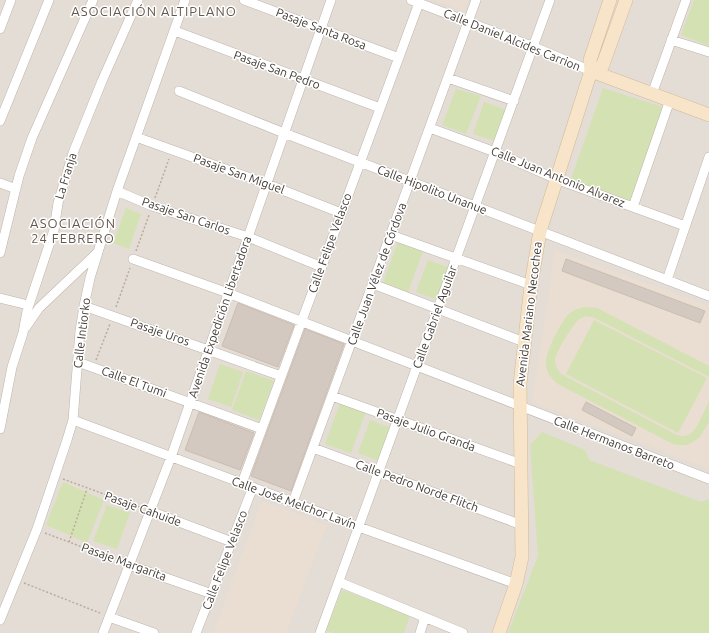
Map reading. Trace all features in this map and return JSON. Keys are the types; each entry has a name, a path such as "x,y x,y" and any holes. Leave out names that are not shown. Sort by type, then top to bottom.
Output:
{"street":[{"path":"0,29 11,0"},
{"path":"0,121 49,0"},
{"path":"0,253 19,176 32,138 93,0"},
{"name":"La Franja","path":"0,429 12,367 23,333 28,305 54,230 58,203 73,153 102,81 138,0"},
{"name":"Calle Intiorko","path":"0,620 37,530 73,420 80,331 84,306 98,252 117,191 185,0"},
{"name":"Pasaje Santa Rosa","path":"244,0 399,58"},
{"name":"Avenida Expedición Libertadora","path":"103,633 171,457 331,0"},
{"name":"Calle Juan Vélez de Córdova","path":"293,502 476,0"},
{"name":"Calle Gabriel Aguilar","path":"321,633 550,0"},
{"name":"Avenida Mariano Necochea","path":"499,633 516,584 522,557 520,384 531,285 540,231 591,71 590,60 610,0"},
{"path":"591,71 602,67 626,0"},
{"path":"652,94 686,0"},
{"name":"Calle Daniel Alcides Carrion","path":"415,2 469,21 591,71"},
{"name":"Calle Felipe Velasco","path":"242,483 399,58 415,2"},
{"name":"Pasaje San Pedro","path":"174,31 380,108"},
{"path":"671,40 709,52"},
{"path":"591,71 709,115"},
{"path":"448,78 514,101"},
{"name":"Calle Hipolito Unanue","path":"179,91 284,134 709,296"},
{"path":"633,207 670,100"},
{"name":"Calle Juan Antonio Alvarez","path":"430,128 495,152 556,179 685,226"},
{"name":"Pasaje San Miguel","path":"136,137 267,184 341,214"},
{"path":"667,280 709,157"},
{"path":"0,183 16,189"},
{"name":"Pasaje San Carlos","path":"117,191 152,206 248,237 322,267"},
{"path":"391,235 531,285"},
{"path":"23,333 39,308 98,252"},
{"name":"Calle Hermanos Barreto","path":"133,259 352,340 520,407 709,479"},
{"path":"373,284 524,342"},
{"path":"0,298 28,305"},
{"name":"Pasaje Uros","path":"84,306 281,376"},
{"name":"Calle El Tumi","path":"78,362 262,429"},
{"name":"Pasaje Julio Granda","path":"332,396 521,464"},
{"name":"Calle José Melchor Lavín","path":"73,420 516,584"},
{"name":"Calle Pedro Norde Flitch","path":"313,448 522,525"},
{"name":"Calle Felipe Velasco","path":"196,633 253,487"},
{"name":"Pasaje Cahuide","path":"150,511 232,542"},
{"name":"Pasaje Margarita","path":"129,565 212,594"},
{"path":"339,582 463,633"},
{"path":"109,617 154,633"},
{"path":"420,633 426,617"}],"path":[{"name":"Pasaje Cahuide","path":"55,476 150,511"},
{"path":"69,542 87,489"},
{"name":"Pasaje Margarita","path":"37,530 129,565"},
{"path":"34,587 109,617"}],"shaded area":[{"path":"0,0 709,0 709,633 0,633"},
{"path":"433,0 468,0 464,11"},
{"path":"555,250 709,306 709,469 532,402"},
{"path":"265,502 327,525 286,633 213,633 261,503"}],"green space":[{"path":"694,0 709,0 709,46 681,35"},
{"path":"603,88 663,107 630,201 571,179"},
{"path":"456,89 481,96 466,134 442,125"},
{"path":"484,102 506,110 495,141 473,134"},
{"path":"126,208 141,214 129,249 113,243"},
{"path":"398,242 423,251 408,293 383,283"},
{"path":"428,260 450,268 438,300 416,292"},
{"path":"586,307 597,308 709,366 709,377 595,318 588,316 583,317 576,323 556,355 555,363 561,374 680,436 687,436 693,432 709,401 709,422 699,438 687,445 673,444 558,384 552,378 547,370 546,359 554,338 569,314 573,311"},
{"path":"594,320 707,378 678,433 566,374"},
{"path":"220,364 243,372 231,407 208,399"},
{"path":"246,371 274,381 259,420 232,410"},
{"path":"340,403 366,412 351,453 325,444"},
{"path":"370,420 391,428 379,461 358,453"},
{"path":"542,432 585,450 589,460 701,502 709,499 709,633 508,633 538,556 530,445"},
{"path":"63,482 104,500 87,543 46,525"},
{"path":"107,505 130,513 117,549 93,541"},
{"path":"342,590 410,615 404,633 333,633 326,631"}],"building":[{"path":"566,259 705,311 700,323 562,271"},
{"path":"238,303 294,325 278,367 222,346"},
{"path":"305,329 344,344 291,491 251,476"},
{"path":"586,402 636,428 632,436 582,410"},
{"path":"199,412 254,433 240,470 185,450"}],"district":[{"name":"ASOCIACIÓN ALTIPLANO","path":"154,11"},
{"name":"ASOCIACIÓN 24 FEBRERO","path":"73,230"}]}
